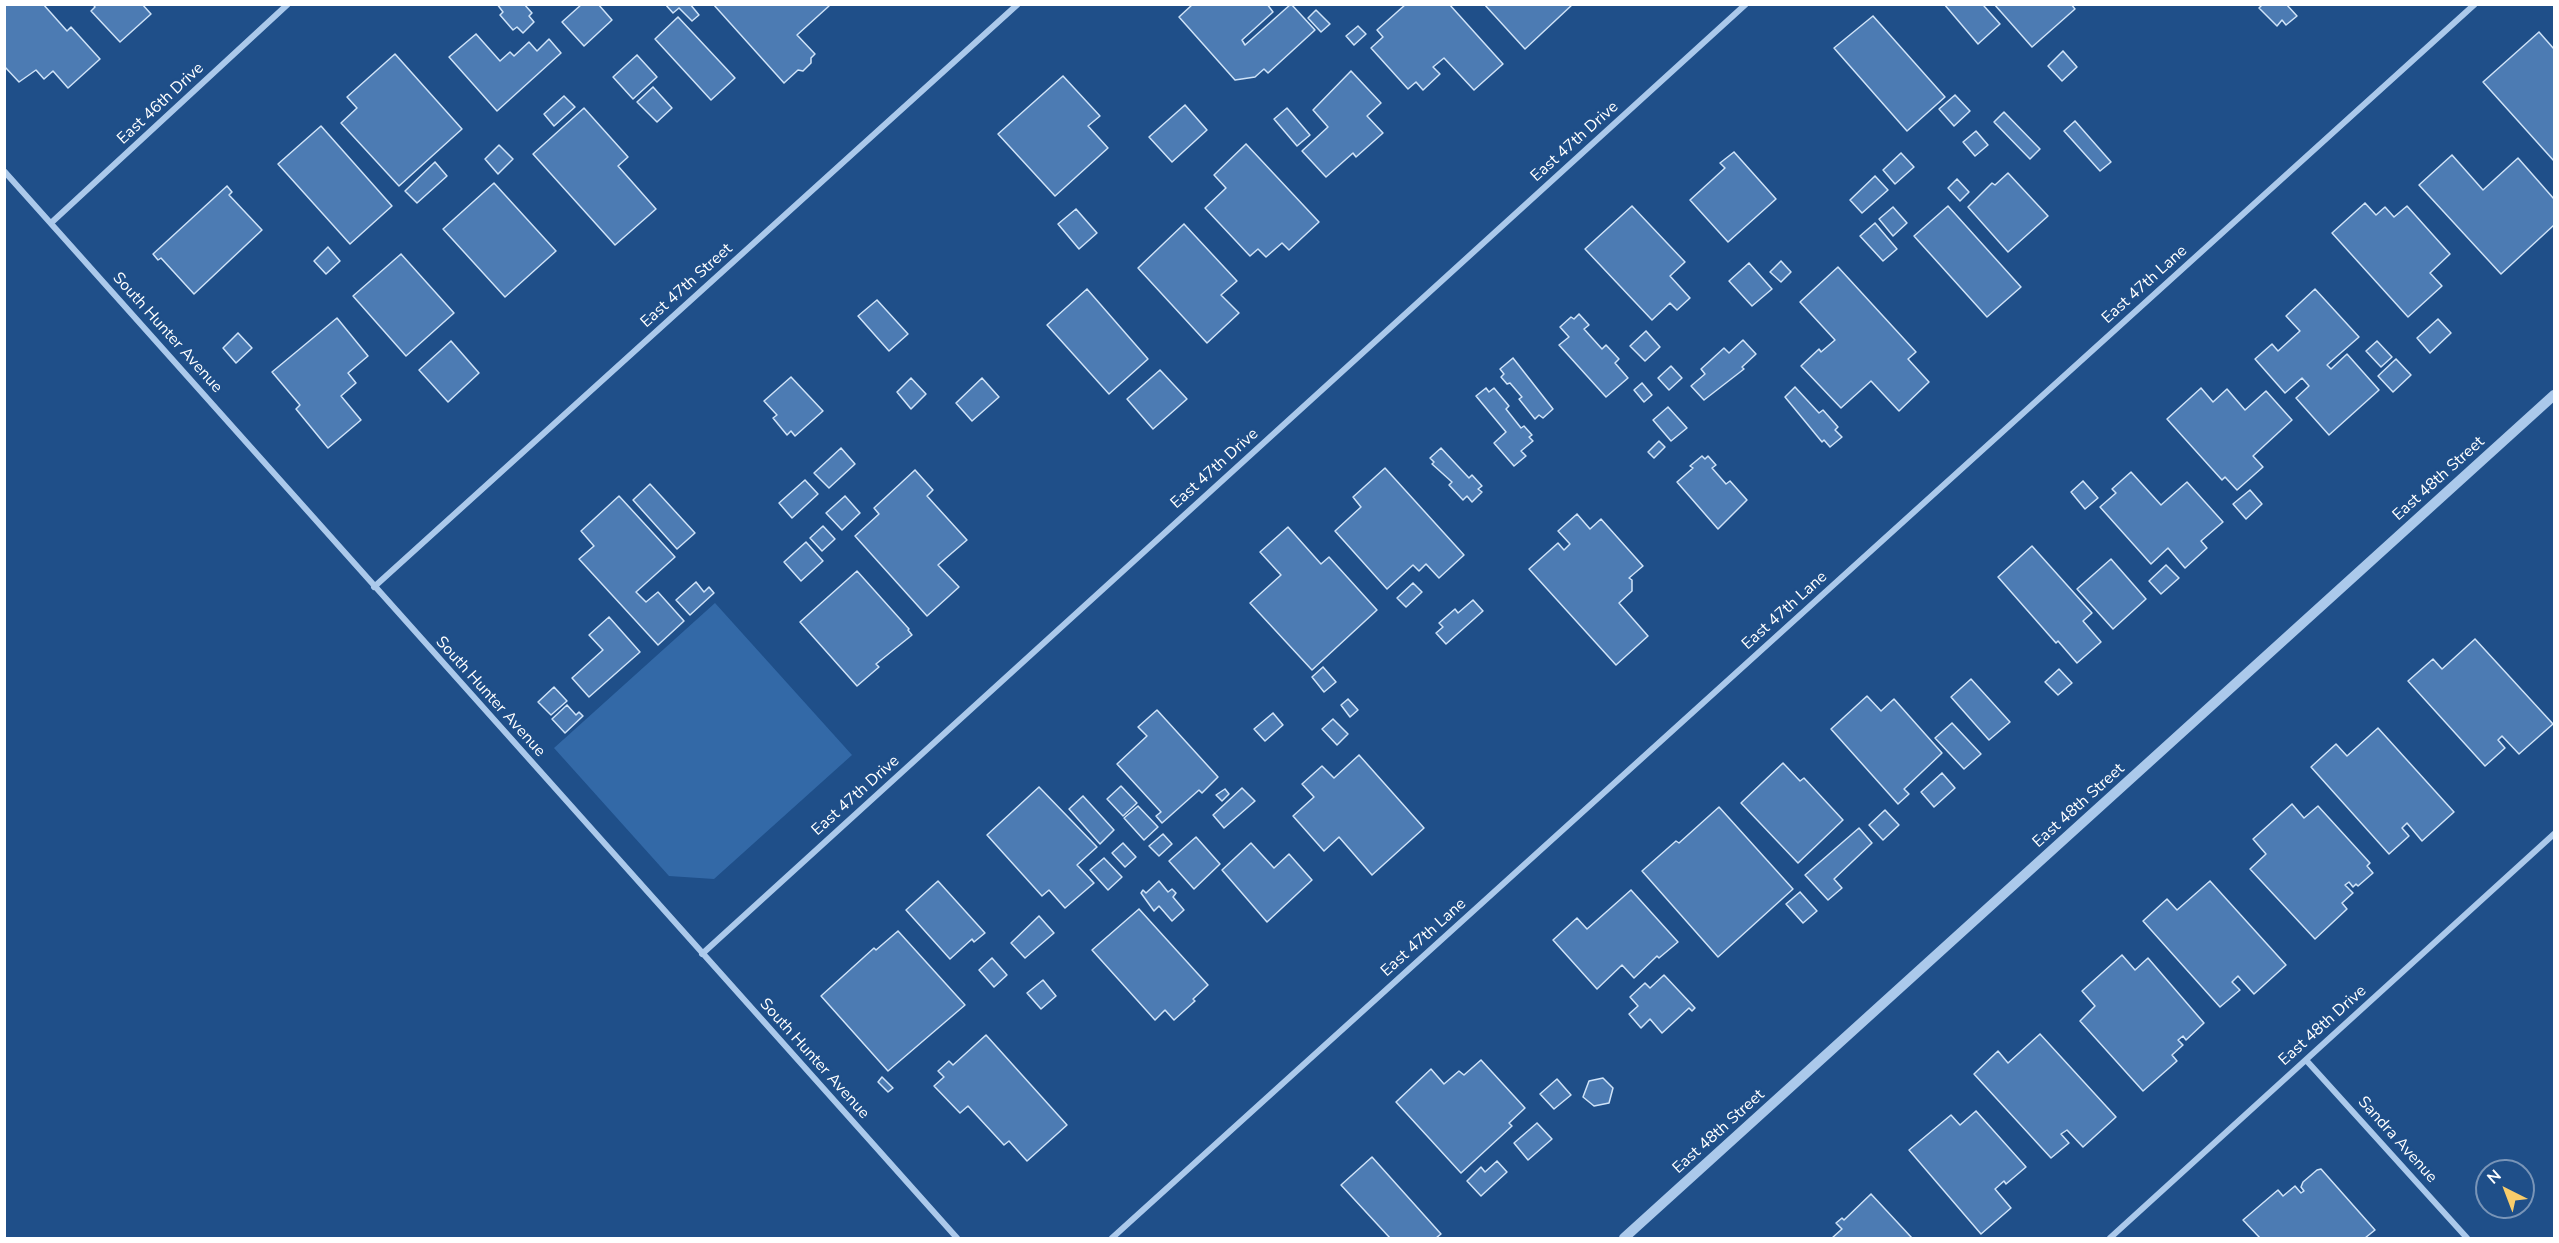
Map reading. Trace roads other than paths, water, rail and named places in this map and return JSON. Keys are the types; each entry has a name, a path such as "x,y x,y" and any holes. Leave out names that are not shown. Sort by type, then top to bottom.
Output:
{"street":[{"name":"East 46th Drive","path":"51,223 288,4"},
{"name":"East 47th Street","path":"374,587 1017,4"},
{"name":"East 47th Drive","path":"702,954 1746,4"},
{"name":"East 47th Lane","path":"1112,1239 2475,4"},
{"name":"South Hunter Avenue","path":"4,171 957,1239"},
{"name":"East 48th Street","path":"1624,1239 2554,395"},
{"name":"East 48th Drive","path":"2110,1239 2554,834"},
{"name":"Sandra Avenue","path":"2306,1060 2467,1239"}]}
